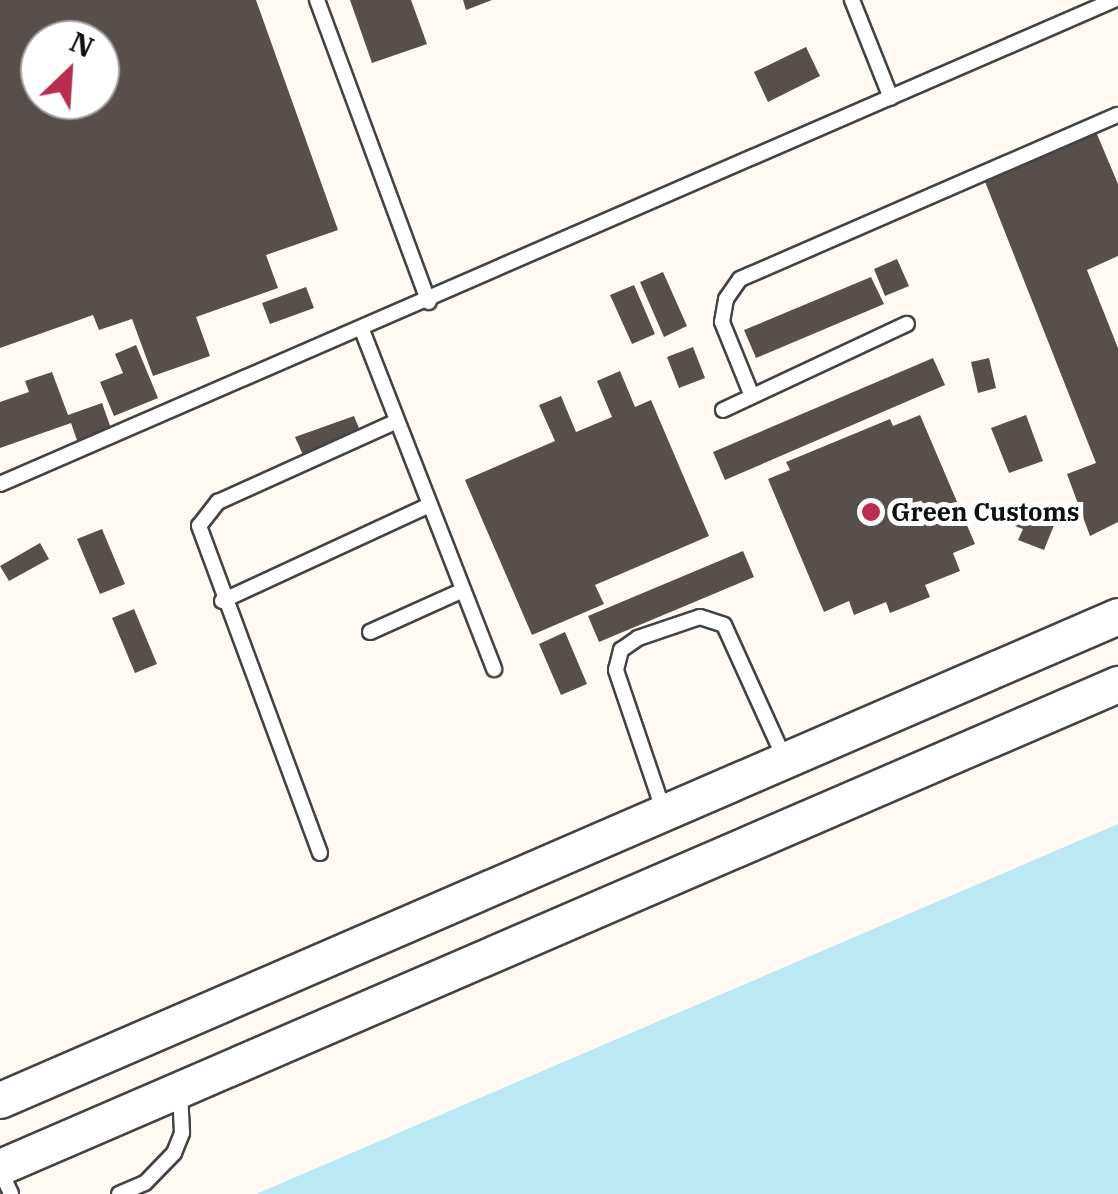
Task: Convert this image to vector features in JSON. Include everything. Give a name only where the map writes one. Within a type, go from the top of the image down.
[{"type":"street","points":[[0,1100],[665,816],[1118,616]]},
{"type":"street","points":[[0,1169],[1118,684]]},
{"type":"lane","points":[[318,0],[429,302]]},
{"type":"lane","points":[[852,0],[891,98]]},
{"type":"lane","points":[[0,484],[429,302],[1114,0]]},
{"type":"lane","points":[[752,396],[722,322],[726,299],[740,279],[1118,115]]},
{"type":"lane","points":[[722,410],[907,324]]},
{"type":"lane","points":[[362,330],[494,669]]},
{"type":"lane","points":[[320,853],[198,536],[209,507],[397,421]]},
{"type":"lane","points":[[222,600],[430,505]]},
{"type":"lane","points":[[370,632],[463,590]]},
{"type":"lane","points":[[665,816],[616,670],[622,650],[638,638],[700,616],[724,625],[786,762]]},
{"type":"lane","points":[[119,1194],[144,1184],[174,1153],[182,1133],[179,1090]]},
{"type":"lane","points":[[0,1169],[11,1194]]},
{"type":"water","points":[[1118,824],[1118,1194],[256,1194]]},
{"type":"building","points":[[0,0],[256,0],[338,230],[266,255],[278,288],[196,317],[210,356],[153,376],[132,319],[99,330],[93,315],[0,348]]},
{"type":"building","points":[[350,0],[411,0],[427,44],[372,63]]},
{"type":"building","points":[[463,0],[492,0],[466,10]]},
{"type":"building","points":[[806,47],[820,76],[768,102],[754,72]]},
{"type":"building","points":[[1094,127],[1118,184],[1118,256],[1087,270],[1118,348],[1118,522],[1090,536],[1067,474],[1096,463],[984,179]]},
{"type":"building","points":[[897,259],[909,286],[885,296],[874,269]]},
{"type":"building","points":[[663,272],[687,326],[664,337],[640,282]]},
{"type":"building","points":[[871,277],[884,304],[756,358],[744,330]]},
{"type":"building","points":[[634,285],[655,334],[632,344],[610,295]]},
{"type":"building","points":[[306,287],[314,308],[270,324],[262,303]]},
{"type":"building","points":[[136,345],[158,398],[114,416],[100,382],[123,373],[115,354]]},
{"type":"building","points":[[693,347],[705,378],[679,388],[667,357]]},
{"type":"building","points":[[933,358],[945,385],[725,480],[713,452]]},
{"type":"building","points":[[989,358],[996,388],[978,393],[971,362]]},
{"type":"building","points":[[620,371],[635,407],[651,400],[709,536],[595,585],[604,604],[532,635],[465,480],[555,441],[539,405],[561,396],[576,432],[612,417],[597,381]]},
{"type":"building","points":[[52,372],[68,415],[102,403],[113,434],[79,446],[71,423],[0,448],[0,402],[29,392],[25,381]]},
{"type":"building","name":"Green Customs","points":[[920,415],[975,544],[953,553],[960,571],[925,585],[930,597],[890,613],[886,602],[854,615],[849,601],[824,612],[768,479],[790,470],[786,462],[890,419],[893,426]]},
{"type":"building","points":[[1026,415],[1043,461],[1009,473],[991,428]]},
{"type":"building","points":[[354,416],[361,433],[303,455],[295,437]]},
{"type":"building","points":[[1034,503],[1059,513],[1044,550],[1018,540],[1023,529],[1015,526]]},
{"type":"building","points":[[102,529],[125,584],[100,594],[77,539]]},
{"type":"building","points":[[40,543],[49,559],[9,581],[0,566]]},
{"type":"building","points":[[743,551],[754,577],[599,642],[588,616]]},
{"type":"building","points":[[134,609],[157,664],[135,673],[112,618]]},
{"type":"building","points":[[565,632],[587,684],[561,695],[539,644]]},
{"type":"place","name":"Green Customs","points":[[871,512]]}]
